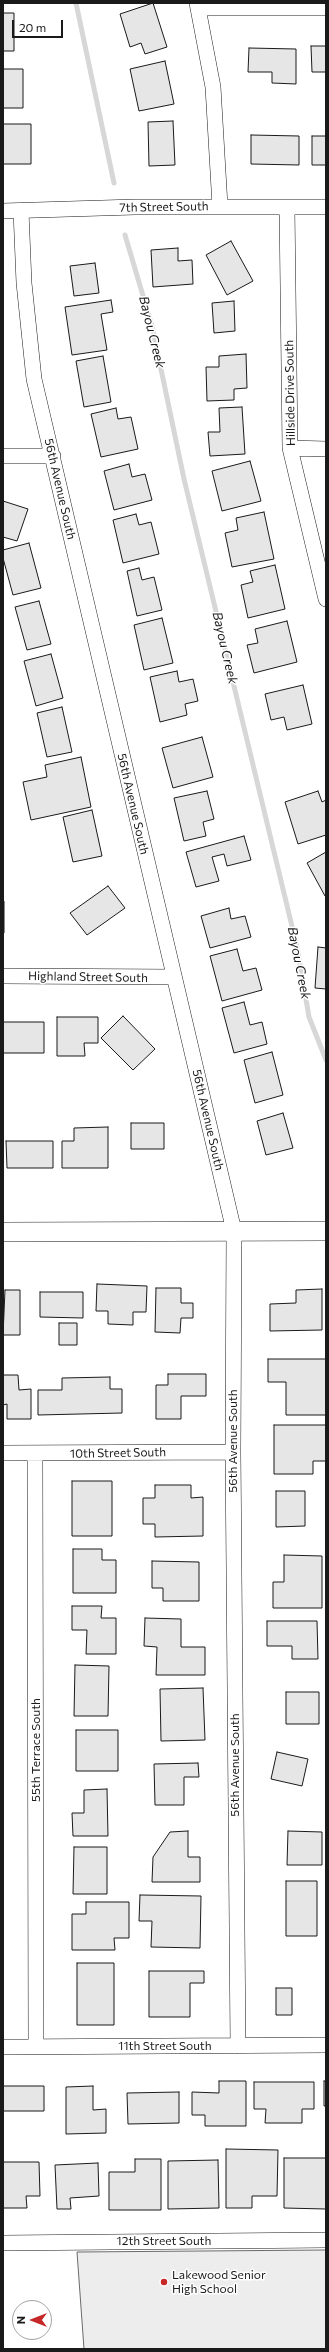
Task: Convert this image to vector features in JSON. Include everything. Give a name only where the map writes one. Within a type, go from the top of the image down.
[{"type":"street","points":[[220,206],[213,87],[198,6],[326,8]]},
{"type":"street","name":"7th Street South","points":[[3,211],[220,206],[287,208],[326,207]]},
{"type":"street","name":"Hillside Drive South","points":[[287,208],[290,448],[326,599]]},
{"type":"street","name":"56th Avenue South","points":[[21,211],[24,283],[34,379],[234,1231],[233,1452],[238,2046]]},
{"type":"street","points":[[290,448],[326,449]]},
{"type":"street","points":[[3,456],[52,456]]},
{"type":"street","name":"Highland Street South","points":[[3,976],[174,977]]},
{"type":"street","points":[[3,1232],[326,1231]]},
{"type":"street","name":"10th Street South","points":[[3,1453],[233,1452]]},
{"type":"street","name":"55th Terrace South","points":[[35,1454],[36,2047]]},
{"type":"street","name":"11th Street South","points":[[3,2047],[326,2045]]},
{"type":"street","name":"12th Street South","points":[[3,2243],[326,2240]]},
{"type":"shaded area","name":"Lakewood Senior High School","points":[[326,2250],[326,2349],[84,2349],[77,2252]]},
{"type":"building","points":[[153,3],[167,47],[145,54],[141,43],[130,47],[120,14]]},
{"type":"building","points":[[3,13],[14,13],[14,51],[3,51]]},
{"type":"building","points":[[311,46],[326,46],[326,72],[312,72]]},
{"type":"building","points":[[249,48],[296,49],[296,84],[272,83],[272,72],[248,72]]},
{"type":"building","points":[[165,61],[174,104],[139,111],[130,69]]},
{"type":"building","points":[[3,69],[23,69],[23,108],[3,108]]},
{"type":"building","points":[[173,121],[175,165],[149,166],[148,122]]},
{"type":"building","points":[[3,124],[31,124],[31,164],[3,164]]},
{"type":"building","points":[[251,135],[299,136],[299,165],[251,164]]},
{"type":"building","points":[[312,136],[326,136],[326,165],[312,165]]},
{"type":"building","points":[[231,241],[253,281],[227,295],[206,255]]},
{"type":"building","points":[[178,248],[178,261],[192,260],[193,284],[153,287],[151,250]]},
{"type":"building","points":[[95,263],[99,293],[74,296],[70,266]]},
{"type":"building","points":[[111,300],[113,312],[101,314],[107,350],[72,355],[65,307]]},
{"type":"building","points":[[234,301],[235,331],[214,333],[212,303]]},
{"type":"building","points":[[246,354],[247,388],[234,389],[234,400],[207,401],[206,367],[219,367],[219,356]]},
{"type":"building","points":[[103,356],[111,402],[84,407],[76,361]]},
{"type":"building","points":[[242,407],[245,454],[210,456],[208,432],[220,432],[219,408]]},
{"type":"building","points":[[116,408],[118,419],[131,417],[138,449],[101,457],[91,414]]},
{"type":"building","points":[[250,461],[261,501],[222,511],[212,471]]},
{"type":"building","points":[[129,464],[132,477],[145,474],[152,500],[114,510],[104,471]]},
{"type":"building","points":[[3,501],[28,509],[17,541],[3,537]]},
{"type":"building","points":[[264,512],[274,559],[232,567],[225,533],[238,530],[236,518]]},
{"type":"building","points":[[136,514],[139,525],[151,522],[159,554],[123,563],[113,520]]},
{"type":"building","points":[[29,543],[41,588],[13,595],[3,558],[3,550]]},
{"type":"building","points":[[275,565],[285,609],[248,618],[241,585],[253,582],[250,571]]},
{"type":"building","points":[[139,568],[142,580],[154,577],[162,610],[137,616],[127,571]]},
{"type":"building","points":[[39,601],[51,644],[27,650],[15,607]]},
{"type":"building","points":[[162,618],[173,663],[144,670],[134,625]]},
{"type":"building","points":[[287,621],[297,662],[254,673],[247,645],[258,643],[255,629]]},
{"type":"building","points":[[51,654],[63,698],[36,706],[24,661]]},
{"type":"building","points":[[177,671],[179,682],[193,679],[198,701],[185,704],[187,715],[160,722],[150,677]]},
{"type":"building","points":[[303,685],[312,724],[287,730],[284,717],[271,720],[265,694]]},
{"type":"building","points":[[62,707],[72,752],[47,757],[37,713]]},
{"type":"building","points":[[202,737],[213,777],[173,788],[162,748]]},
{"type":"building","points":[[81,757],[91,807],[31,820],[23,782],[47,777],[45,765]]},
{"type":"building","points":[[207,791],[214,819],[203,822],[206,836],[184,841],[174,798]]},
{"type":"building","points":[[318,791],[322,802],[326,800],[326,835],[298,844],[285,802]]},
{"type":"building","points":[[92,810],[102,856],[73,862],[63,817]]},
{"type":"building","points":[[244,836],[251,860],[227,866],[224,854],[212,857],[219,881],[196,887],[186,852]]},
{"type":"building","points":[[326,852],[326,895],[325,896],[307,863]]},
{"type":"building","points":[[108,886],[125,908],[87,935],[70,913]]},
{"type":"building","points":[[4,901],[4,933],[3,933]]},
{"type":"building","points":[[229,908],[231,919],[245,916],[251,937],[210,948],[201,916]]},
{"type":"building","points":[[318,947],[326,948],[326,989],[315,988]]},
{"type":"building","points":[[237,949],[243,971],[256,968],[262,990],[222,1001],[210,956]]},
{"type":"building","points":[[244,1002],[250,1025],[262,1022],[267,1044],[234,1053],[222,1008]]},
{"type":"building","points":[[123,1016],[155,1049],[133,1070],[101,1038]]},
{"type":"building","points":[[57,1017],[98,1017],[98,1043],[84,1043],[85,1056],[57,1056]]},
{"type":"building","points":[[3,1022],[44,1022],[44,1053],[3,1053]]},
{"type":"building","points":[[272,1052],[283,1095],[255,1103],[244,1060]]},
{"type":"building","points":[[283,1113],[293,1148],[266,1155],[257,1121]]},
{"type":"building","points":[[131,1123],[164,1123],[164,1149],[131,1149]]},
{"type":"building","points":[[108,1127],[108,1168],[62,1168],[62,1141],[74,1141],[74,1128]]},
{"type":"building","points":[[6,1141],[53,1141],[53,1168],[7,1168]]},
{"type":"building","points":[[97,1284],[147,1286],[146,1312],[133,1312],[133,1325],[108,1324],[108,1311],[96,1311]]},
{"type":"building","points":[[156,1288],[181,1288],[181,1303],[193,1303],[193,1318],[181,1318],[180,1333],[155,1332]]},
{"type":"building","points":[[322,1289],[322,1330],[270,1331],[270,1304],[296,1303],[296,1290]]},
{"type":"building","points":[[5,1290],[20,1290],[20,1335],[3,1335]]},
{"type":"building","points":[[40,1292],[83,1292],[83,1318],[40,1317]]},
{"type":"building","points":[[59,1323],[77,1323],[77,1345],[59,1345]]},
{"type":"building","points":[[268,1359],[326,1359],[326,1415],[286,1415],[286,1382],[268,1382]]},
{"type":"building","points":[[168,1374],[206,1374],[206,1396],[181,1396],[181,1419],[156,1419],[156,1385],[168,1385]]},
{"type":"building","points":[[3,1375],[18,1375],[19,1390],[31,1389],[31,1419],[7,1419],[7,1404],[3,1405]]},
{"type":"building","points":[[110,1377],[110,1389],[122,1389],[122,1413],[38,1415],[38,1390],[62,1390],[62,1378]]},
{"type":"building","points":[[274,1425],[326,1425],[326,1461],[313,1461],[313,1474],[274,1474]]},
{"type":"building","points":[[72,1481],[112,1481],[112,1536],[72,1536]]},
{"type":"building","points":[[155,1485],[191,1485],[191,1498],[203,1497],[203,1536],[155,1537],[155,1524],[143,1524],[143,1498],[155,1498]]},
{"type":"building","points":[[276,1491],[305,1491],[305,1526],[276,1527]]},
{"type":"building","points":[[73,1549],[102,1549],[102,1560],[116,1560],[116,1593],[73,1593]]},
{"type":"building","points":[[284,1555],[322,1556],[322,1608],[273,1608],[273,1582],[284,1582]]},
{"type":"building","points":[[152,1561],[199,1562],[199,1601],[163,1601],[163,1588],[152,1588]]},
{"type":"building","points":[[72,1606],[102,1606],[101,1618],[116,1618],[116,1654],[86,1654],[87,1630],[72,1630]]},
{"type":"building","points":[[145,1618],[181,1619],[181,1647],[205,1647],[205,1675],[156,1675],[157,1647],[144,1646]]},
{"type":"building","points":[[267,1621],[317,1621],[318,1659],[292,1659],[292,1646],[267,1646]]},
{"type":"building","points":[[75,1665],[109,1666],[108,1716],[74,1716]]},
{"type":"building","points":[[203,1688],[205,1740],[161,1741],[160,1689]]},
{"type":"building","points":[[286,1692],[319,1692],[319,1724],[286,1724]]},
{"type":"building","points":[[76,1730],[118,1730],[118,1771],[76,1771]]},
{"type":"building","points":[[277,1752],[308,1759],[302,1786],[271,1779]]},
{"type":"building","points":[[198,1763],[199,1777],[184,1777],[184,1805],[155,1805],[154,1764]]},
{"type":"building","points":[[107,1789],[108,1836],[73,1836],[72,1813],[84,1813],[84,1790]]},
{"type":"building","points":[[188,1831],[188,1857],[200,1857],[200,1882],[152,1882],[153,1857],[170,1832]]},
{"type":"building","points":[[288,1831],[322,1832],[322,1865],[287,1865]]},
{"type":"building","points":[[74,1847],[107,1847],[107,1894],[73,1894]]},
{"type":"building","points":[[286,1881],[317,1881],[317,1936],[286,1936]]},
{"type":"building","points":[[140,1895],[201,1896],[200,1948],[151,1947],[152,1921],[139,1921]]},
{"type":"building","points":[[86,1902],[129,1902],[129,1938],[114,1938],[115,1950],[72,1950],[72,1914],[86,1914]]},
{"type":"building","points":[[77,1963],[114,1963],[114,2025],[77,2025]]},
{"type":"building","points":[[149,1971],[204,1971],[204,1983],[190,1983],[190,2017],[149,2017]]},
{"type":"building","points":[[276,1988],[292,1988],[292,2015],[276,2015]]},
{"type":"building","points":[[219,2081],[246,2081],[246,2126],[205,2126],[205,2115],[192,2115],[192,2092],[219,2093]]},
{"type":"building","points":[[324,2081],[326,2081],[326,2106],[324,2106]]},
{"type":"building","points":[[254,2082],[314,2082],[314,2109],[302,2109],[302,2123],[265,2123],[266,2109],[254,2109]]},
{"type":"building","points":[[3,2086],[44,2086],[44,2111],[3,2111]]},
{"type":"building","points":[[93,2086],[93,2110],[106,2109],[106,2133],[66,2134],[66,2087]]},
{"type":"building","points":[[179,2092],[179,2123],[128,2124],[127,2093]]},
{"type":"building","points":[[226,2149],[278,2150],[277,2196],[252,2196],[252,2208],[226,2208]]},
{"type":"building","points":[[284,2158],[326,2158],[326,2209],[284,2208]]},
{"type":"building","points":[[135,2159],[161,2159],[161,2210],[109,2210],[109,2172],[135,2172]]},
{"type":"building","points":[[218,2160],[219,2208],[168,2209],[168,2161]]},
{"type":"building","points":[[3,2162],[39,2162],[40,2196],[26,2196],[27,2208],[3,2208]]},
{"type":"building","points":[[98,2163],[99,2196],[70,2198],[71,2209],[57,2209],[55,2165]]},
{"type":"waterway","name":"Bayou Creek","points":[[76,3],[114,183]]},
{"type":"waterway","name":"Bayou Creek","points":[[125,235],[152,326],[184,479],[297,947],[309,1017],[326,1060]]},
{"type":"place","name":"Lakewood Senior High School","points":[[164,2282]]}]
